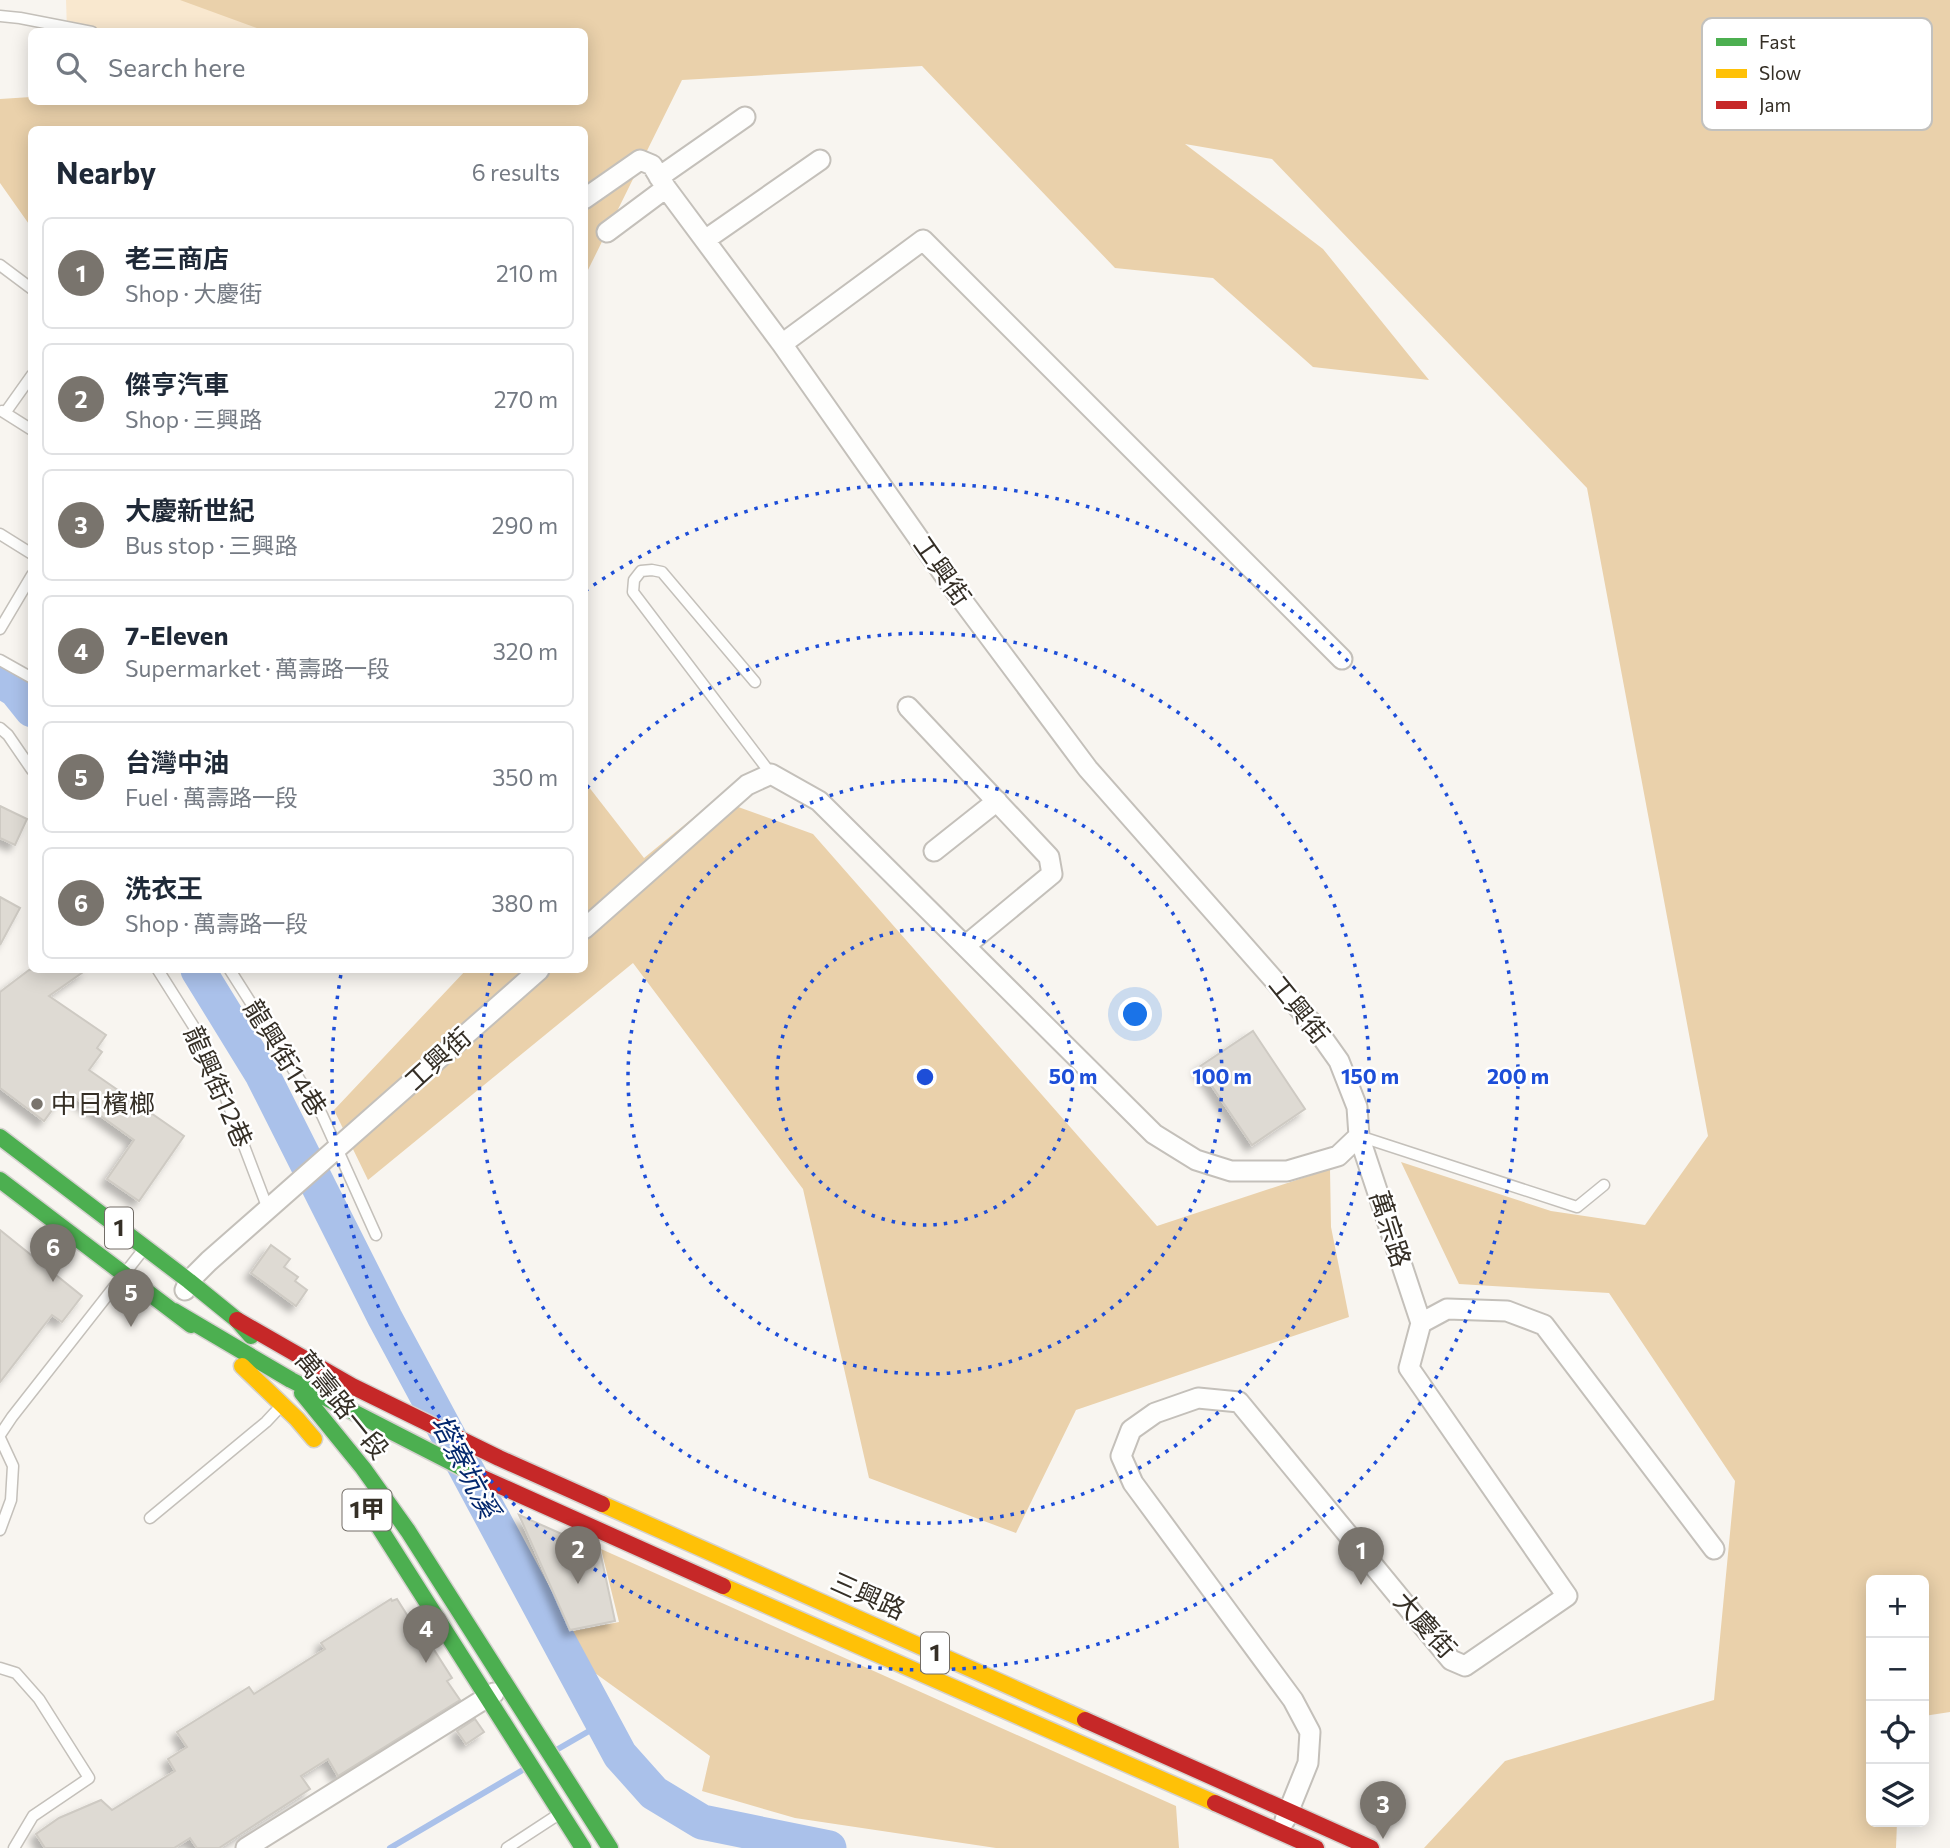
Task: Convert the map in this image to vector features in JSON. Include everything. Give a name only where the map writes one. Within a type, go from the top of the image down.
[{"type":"main road","name":"萬壽路一段","points":[[0,1137],[237,1320],[291,1380],[363,1468],[408,1531],[610,1848]]},
{"type":"main road","name":"萬壽路一段","points":[[0,1180],[174,1311],[246,1370],[283,1405],[324,1451]]},
{"type":"main road","name":"1","points":[[174,1311],[291,1380],[386,1430]]},
{"type":"main road","name":"1","points":[[237,1320],[300,1356]]},
{"type":"main road","name":"三興路","points":[[300,1356],[382,1402],[499,1458],[1371,1848]]},
{"type":"main road","name":"三興路","points":[[386,1430],[493,1484],[1316,1848]]},
{"type":"main road","points":[[363,1468],[357,1444],[364,1436],[386,1430]]},
{"type":"main road","name":"萬壽路一段","points":[[356,1491],[583,1848]]},
{"type":"street","points":[[607,232],[745,117]]},
{"type":"street","points":[[588,196],[640,159],[652,165],[663,183]]},
{"type":"street","points":[[705,240],[820,160]]},
{"type":"street","name":"工興街","points":[[663,183],[782,344],[959,596],[1088,769],[1312,1023],[1339,1061],[1357,1107],[1359,1136]]},
{"type":"street","points":[[782,344],[923,240],[1342,659]]},
{"type":"street","points":[[908,708],[1049,857],[1052,874],[965,946]]},
{"type":"street","points":[[588,925],[747,785],[771,774],[819,801],[1154,1134],[1196,1160],[1231,1171],[1287,1171],[1338,1157],[1359,1136]]},
{"type":"street","points":[[934,851],[997,802]]},
{"type":"street","name":"工興街","points":[[268,1209],[536,973]]},
{"type":"street","name":"萬宗路","points":[[1359,1136],[1421,1323]]},
{"type":"street","points":[[174,1311],[189,1281],[268,1209]]},
{"type":"street","points":[[1421,1323],[1447,1310],[1459,1310],[1507,1311],[1545,1325],[1714,1549]]},
{"type":"street","name":"大慶街","points":[[1280,1831],[1308,1763],[1310,1732],[1293,1700],[1133,1483],[1121,1457],[1131,1430],[1155,1413],[1198,1398],[1239,1402],[1451,1660],[1465,1666],[1567,1596],[1409,1368],[1421,1323]]},
{"type":"street","points":[[246,1848],[506,1685]]},
{"type":"lane","points":[[0,16],[71,28]]},
{"type":"lane","points":[[0,265],[28,286]]},
{"type":"lane","points":[[28,381],[3,412],[28,428]]},
{"type":"lane","points":[[0,534],[28,552]]},
{"type":"lane","points":[[755,682],[662,572],[652,569],[641,571],[634,580],[632,592],[771,774]]},
{"type":"lane","points":[[0,629],[28,582]]},
{"type":"lane","points":[[0,660],[28,676]]},
{"type":"lane","points":[[0,728],[28,765]]},
{"type":"lane","name":"龍興街12巷","points":[[160,973],[206,1046],[268,1209]]},
{"type":"lane","name":"龍興街14巷","points":[[232,973],[323,1115],[376,1236]]},
{"type":"lane","points":[[1359,1136],[1577,1207],[1604,1185]]},
{"type":"lane","points":[[0,1530],[12,1500],[13,1466],[0,1437],[144,1248]]},
{"type":"lane","points":[[150,1518],[283,1405],[300,1356]]},
{"type":"lane","points":[[0,1668],[16,1673],[39,1699],[89,1778],[33,1816],[14,1848]]},
{"type":"lane","points":[[507,1848],[580,1801]]},
{"type":"shaded area","points":[[66,0],[369,0],[411,28],[67,28]]},
{"type":"shaded area","points":[[180,0],[1950,0],[1950,1712],[1929,1715],[1929,1575],[1866,1575],[1866,1827],[1897,1827],[1896,1848],[1424,1848],[1505,1761],[1714,1700],[1735,1481],[1609,1293],[1459,1284],[1401,1162],[1551,1211],[1645,1225],[1708,1136],[1587,488],[1272,159],[1185,144],[1323,249],[1429,380],[1313,367],[1213,278],[1115,268],[922,66],[682,80],[588,270],[588,126],[28,126],[28,223],[0,183],[0,99],[28,97],[28,105],[588,105],[588,28],[257,28]]},
{"type":"shaded area","points":[[588,786],[644,858],[716,799],[813,834],[1157,1226],[1330,1169],[1331,1227],[1349,1317],[1076,1410],[1016,1533],[869,1478],[803,1189],[633,963],[368,1180],[334,1110],[463,973],[588,973]]},
{"type":"shaded area","points":[[601,1549],[1176,1806],[1179,1848],[996,1848],[795,1818],[702,1791],[710,1756],[588,1668],[569,1632],[619,1622]]},
{"type":"building","points":[[0,806],[27,819],[15,845],[0,838]]},
{"type":"building","points":[[0,897],[20,908],[0,945]]},
{"type":"building","points":[[28,971],[28,973],[82,973],[49,996],[106,1035],[97,1048],[102,1052],[89,1070],[184,1136],[139,1201],[107,1179],[134,1140],[66,1091],[44,1121],[0,1088],[0,992]]},
{"type":"building","points":[[1253,1031],[1305,1109],[1252,1145],[1199,1067]]},
{"type":"building","points":[[0,1230],[82,1296],[62,1322],[52,1315],[0,1382]]},
{"type":"building","points":[[271,1245],[290,1259],[284,1267],[298,1277],[295,1281],[307,1290],[296,1306],[251,1273]]},
{"type":"building","points":[[519,1515],[600,1551],[615,1621],[570,1630]]},
{"type":"building","points":[[391,1599],[397,1599],[409,1618],[413,1617],[452,1678],[447,1681],[460,1700],[338,1776],[328,1759],[301,1776],[310,1789],[219,1848],[197,1848],[190,1838],[174,1848],[45,1848],[36,1834],[59,1818],[101,1800],[112,1810],[175,1771],[168,1759],[187,1747],[177,1732],[249,1687],[254,1694],[325,1649],[321,1643]]},
{"type":"building","points":[[475,1719],[484,1732],[466,1744],[457,1731]]},
{"type":"waterway","name":"塔寮坑溪","points":[[0,680],[16,690],[28,705]]},
{"type":"waterway","name":"塔寮坑溪","points":[[200,973],[262,1074],[385,1318],[620,1755],[654,1793],[702,1822],[829,1848]]},
{"type":"waterway","points":[[558,1749],[603,1723]]},
{"type":"waterway","points":[[390,1848],[521,1771]]},
{"type":"traffic: fast","points":[[0,1137],[189,1281],[237,1320],[251,1336]]},
{"type":"traffic: fast","points":[[0,1180],[191,1325]]},
{"type":"traffic: fast","points":[[174,1311],[291,1380],[476,1475]]},
{"type":"traffic: fast","points":[[302,1393],[363,1468],[408,1531],[610,1848]]},
{"type":"traffic: fast","points":[[365,1505],[583,1848]]},
{"type":"traffic: slow","points":[[242,1366],[314,1439]]},
{"type":"traffic: slow","points":[[602,1504],[1085,1720]]},
{"type":"traffic: slow","points":[[723,1586],[1215,1803]]},
{"type":"traffic: jam","points":[[237,1320],[352,1386],[499,1458],[602,1504]]},
{"type":"traffic: jam","points":[[476,1475],[723,1586]]},
{"type":"traffic: jam","points":[[1085,1720],[1371,1848]]},
{"type":"traffic: jam","points":[[1215,1803],[1316,1848]]},
{"type":"place","name":"中日檳榔","points":[[37,1104]]},
{"type":"place","name":"洗衣王","points":[[53,1282]]},
{"type":"place","name":"台灣中油","points":[[131,1327]]},
{"type":"place","name":"傑亨汽車","points":[[578,1584]]},
{"type":"place","name":"老三商店","points":[[1361,1585]]},
{"type":"place","name":"7-Eleven","points":[[426,1663]]},
{"type":"place","name":"大慶新世紀","points":[[1383,1839]]}]
